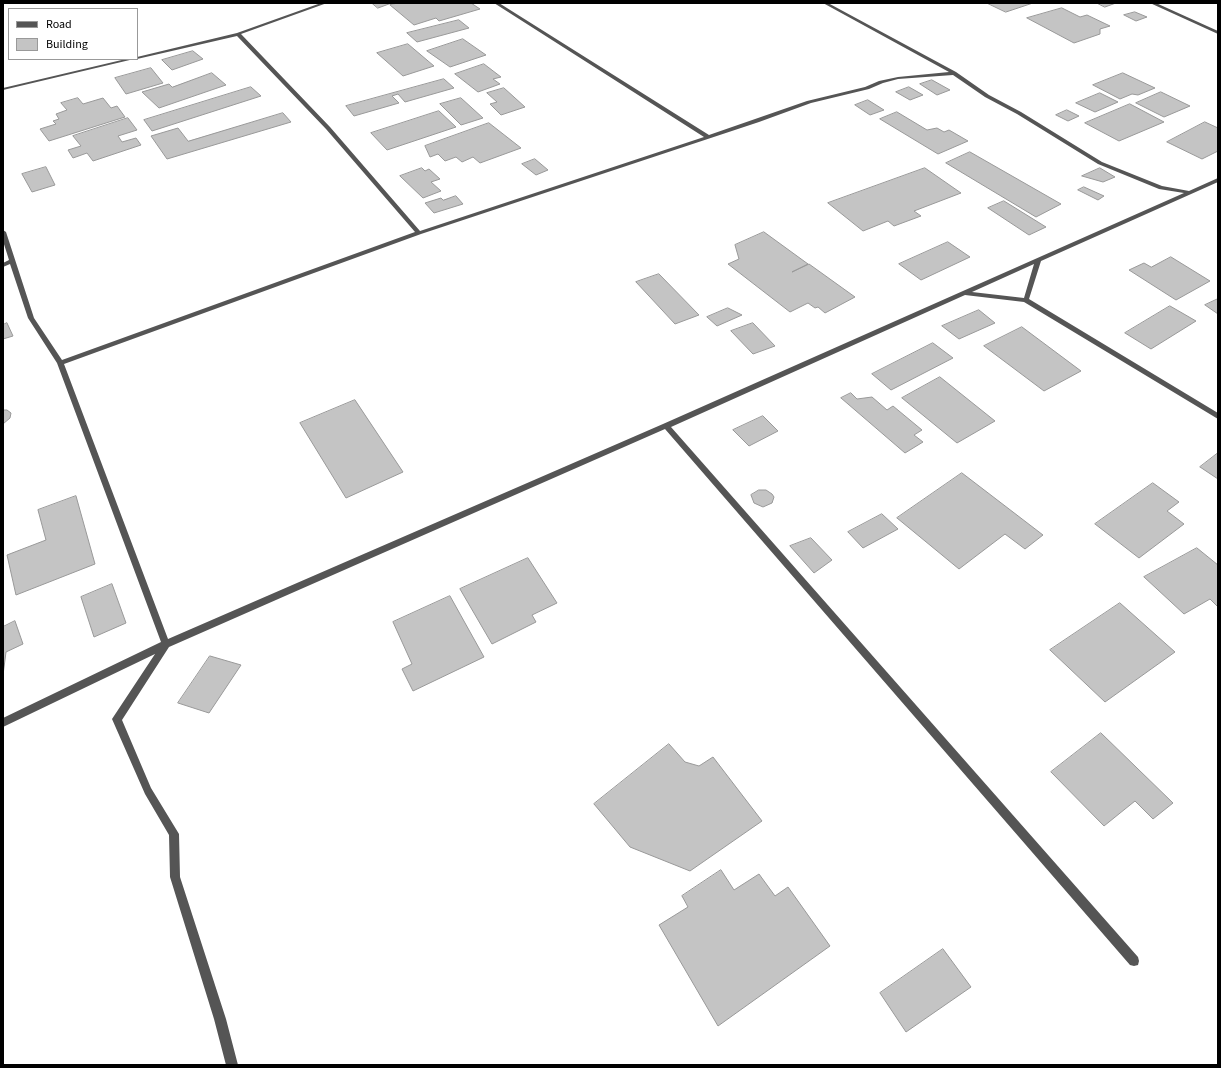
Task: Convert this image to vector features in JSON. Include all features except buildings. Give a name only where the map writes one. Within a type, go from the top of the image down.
[{"type":"street","points":[[138,58],[238,34],[325,3]]},
{"type":"street","points":[[496,3],[708,137]]},
{"type":"street","points":[[825,3],[954,73],[987,96],[1019,113],[1100,163],[1161,188],[1188,192]]},
{"type":"street","points":[[1152,3],[1218,33]]},
{"type":"street","points":[[238,34],[328,128],[419,233]]},
{"type":"street","points":[[3,89],[128,60]]},
{"type":"street","points":[[60,363],[419,233],[757,121],[809,102],[867,88],[881,82],[898,78],[954,73]]},
{"type":"street","points":[[3,723],[166,644],[666,426],[1188,192],[1218,180]]},
{"type":"street","points":[[3,232],[14,261],[31,318],[60,363],[166,644]]},
{"type":"street","points":[[1026,300],[1039,259]]},
{"type":"street","points":[[3,265],[14,261]]},
{"type":"street","points":[[963,293],[1026,300],[1218,416]]},
{"type":"street","points":[[666,426],[1134,961]]},
{"type":"street","points":[[166,644],[117,719],[148,791],[174,834],[175,877],[220,1019],[232,1065]]}]
